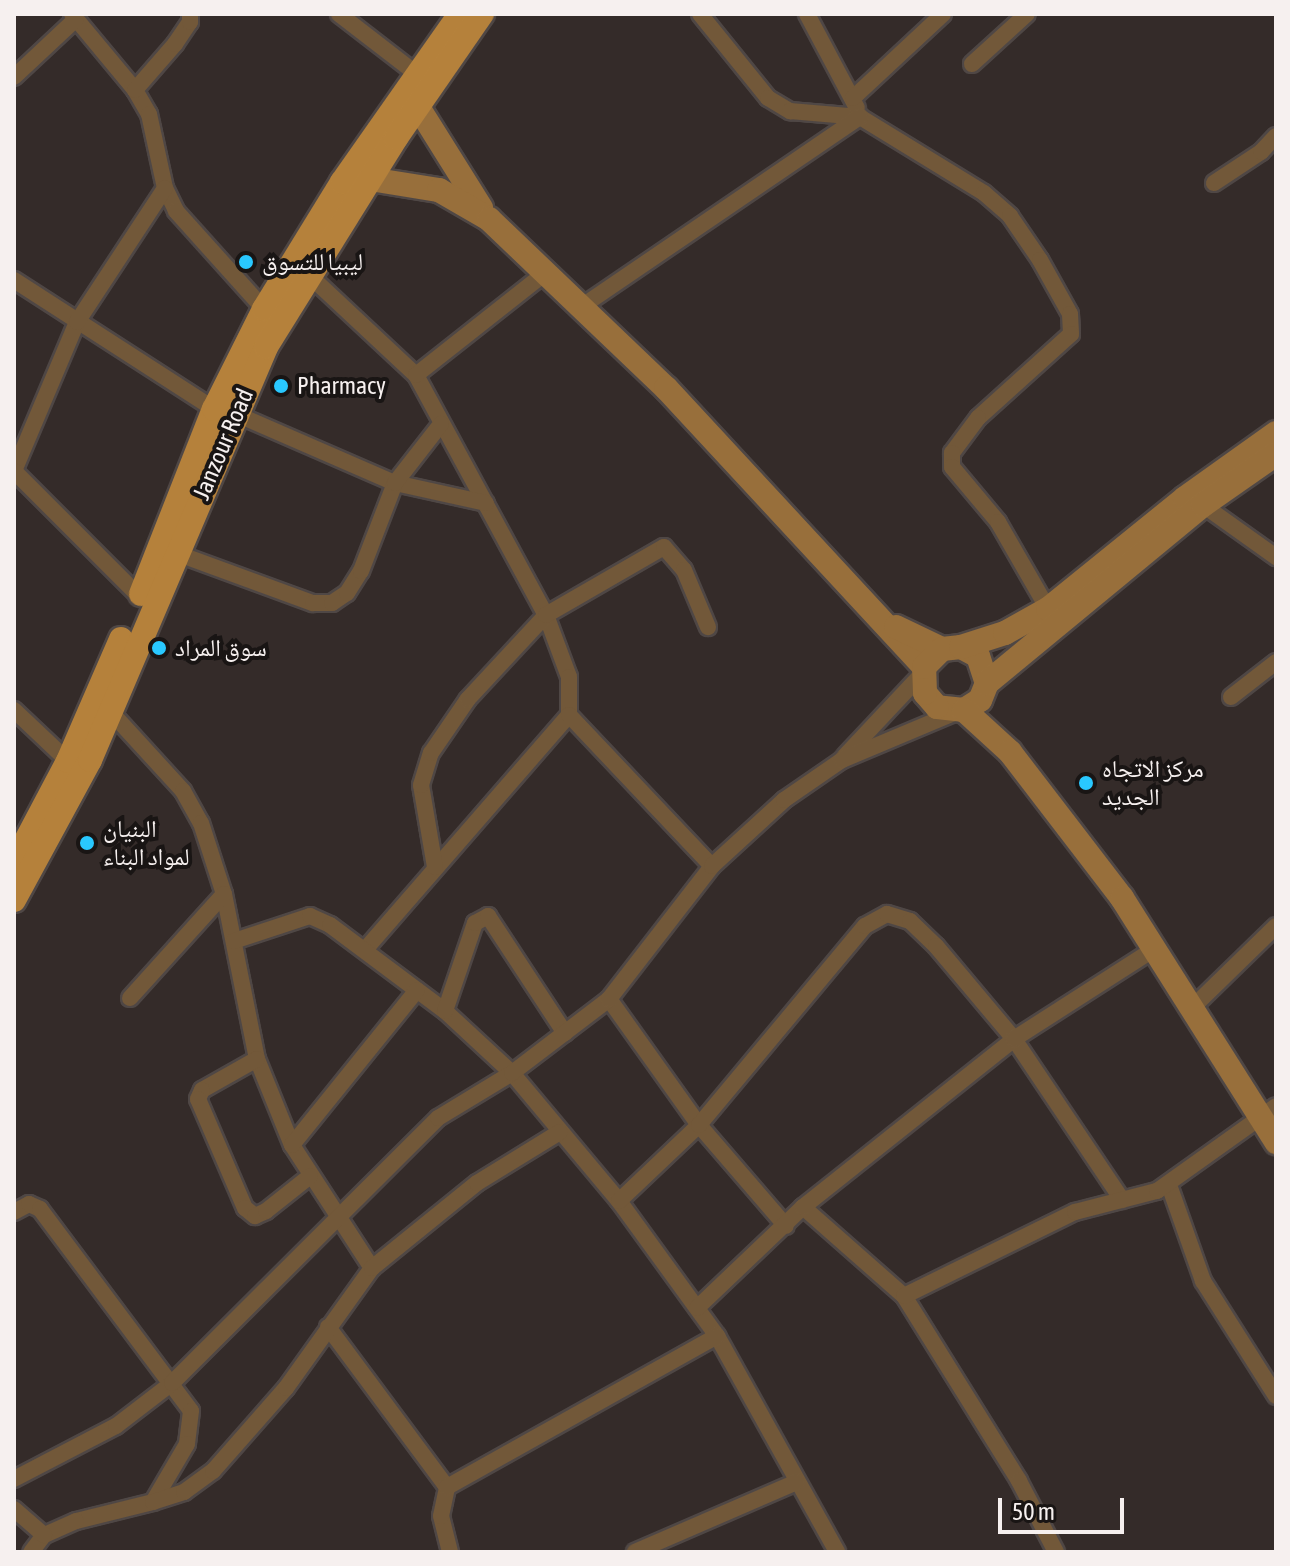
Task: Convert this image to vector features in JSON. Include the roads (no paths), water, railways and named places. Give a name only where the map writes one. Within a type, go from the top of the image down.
[{"type":"main road","name":"Janzour Road","points":[[14,900],[90,760],[176,553],[264,309],[342,182],[460,14]]},
{"type":"main road","name":"Janzour Road","points":[[14,863],[68,761],[225,412],[370,179],[482,14]]},
{"type":"street","points":[[135,90],[184,31],[190,14]]},
{"type":"street","points":[[339,14],[418,75]]},
{"type":"street","points":[[700,14],[768,98],[790,111],[860,117],[984,193],[1010,216],[1070,314],[1071,334],[961,436],[952,453],[952,467],[998,522],[1048,609]]},
{"type":"street","points":[[807,14],[853,98],[860,117]]},
{"type":"street","points":[[853,98],[943,14]]},
{"type":"street","points":[[972,64],[1027,14]]},
{"type":"street","points":[[14,77],[74,16],[135,90],[149,114],[165,188],[187,227],[264,309]]},
{"type":"street","points":[[418,107],[450,165],[489,219],[666,388],[888,623],[923,670],[930,701],[960,711],[1010,752],[1122,898],[1192,1008],[1268,1111],[1276,1142]]},
{"type":"street","points":[[581,307],[860,117]]},
{"type":"street","points":[[1214,183],[1261,152],[1276,136]]},
{"type":"street","points":[[370,179],[439,190],[489,219]]},
{"type":"street","points":[[140,597],[14,471],[77,322],[165,188]]},
{"type":"street","points":[[416,375],[545,273]]},
{"type":"street","points":[[309,275],[416,375],[546,615],[569,677],[569,715],[365,950]]},
{"type":"street","points":[[14,280],[225,412],[395,483],[486,503]]},
{"type":"street","points":[[176,553],[313,603],[332,603],[347,593],[361,571],[395,483],[441,424]]},
{"type":"street","points":[[842,760],[923,670],[952,648],[1005,633],[1048,609],[1185,498],[1276,433]]},
{"type":"street","points":[[14,1479],[116,1426],[172,1383],[438,1118],[512,1073],[609,999],[712,866],[784,800],[842,760],[960,711],[1203,505],[1276,454]]},
{"type":"street","points":[[1203,505],[1276,557]]},
{"type":"street","points":[[435,867],[421,785],[431,753],[468,699],[546,615],[664,547],[684,570],[708,627]]},
{"type":"street","points":[[888,623],[978,656],[986,688],[1010,752]]},
{"type":"street","points":[[1231,697],[1276,662]]},
{"type":"street","points":[[14,710],[68,761]]},
{"type":"street","points":[[109,710],[183,791],[201,823],[224,894],[257,1059],[292,1145],[372,1268]]},
{"type":"street","points":[[569,715],[712,866]]},
{"type":"street","points":[[130,998],[224,894]]},
{"type":"street","points":[[619,1201],[699,1125],[865,926],[887,914],[910,921],[936,946],[1014,1039],[1122,1200]]},
{"type":"street","points":[[234,941],[310,916],[365,950],[445,1011],[512,1073],[619,1201],[717,1336],[837,1552]]},
{"type":"street","points":[[445,1011],[475,923],[488,916],[565,1033]]},
{"type":"street","points":[[1192,1008],[1276,926]]},
{"type":"street","points":[[697,1308],[803,1207],[1014,1039],[1154,949]]},
{"type":"street","points":[[292,1145],[417,990]]},
{"type":"street","points":[[609,999],[699,1125],[786,1226]]},
{"type":"street","points":[[257,1059],[199,1094],[230,1176],[245,1208],[255,1216],[310,1176]]},
{"type":"street","points":[[904,1296],[1024,1233],[1075,1212],[1169,1185],[1268,1111]]},
{"type":"street","points":[[31,1552],[44,1535],[76,1521],[184,1492],[213,1471],[286,1388],[372,1268],[477,1183],[560,1132]]},
{"type":"street","points":[[1169,1185],[1203,1281],[1276,1396]]},
{"type":"street","points":[[14,1212],[29,1204],[40,1209],[191,1411],[192,1428],[153,1502]]},
{"type":"street","points":[[803,1207],[904,1296],[1019,1481],[1056,1552]]},
{"type":"street","points":[[328,1327],[447,1487],[441,1516],[450,1552]]},
{"type":"street","points":[[447,1487],[717,1336]]},
{"type":"street","points":[[635,1552],[797,1482]]},
{"type":"street","points":[[14,1509],[44,1535]]},
{"type":"place","name":"ليبيا للتسوق","points":[[246,262]]},
{"type":"place","name":"Pharmacy","points":[[281,386]]},
{"type":"place","name":"سوق المراد","points":[[159,648]]},
{"type":"place","name":"مركز الاتجاه الجديد","points":[[1086,783]]},
{"type":"place","name":"البنيان لمواد البناء","points":[[87,843]]}]
